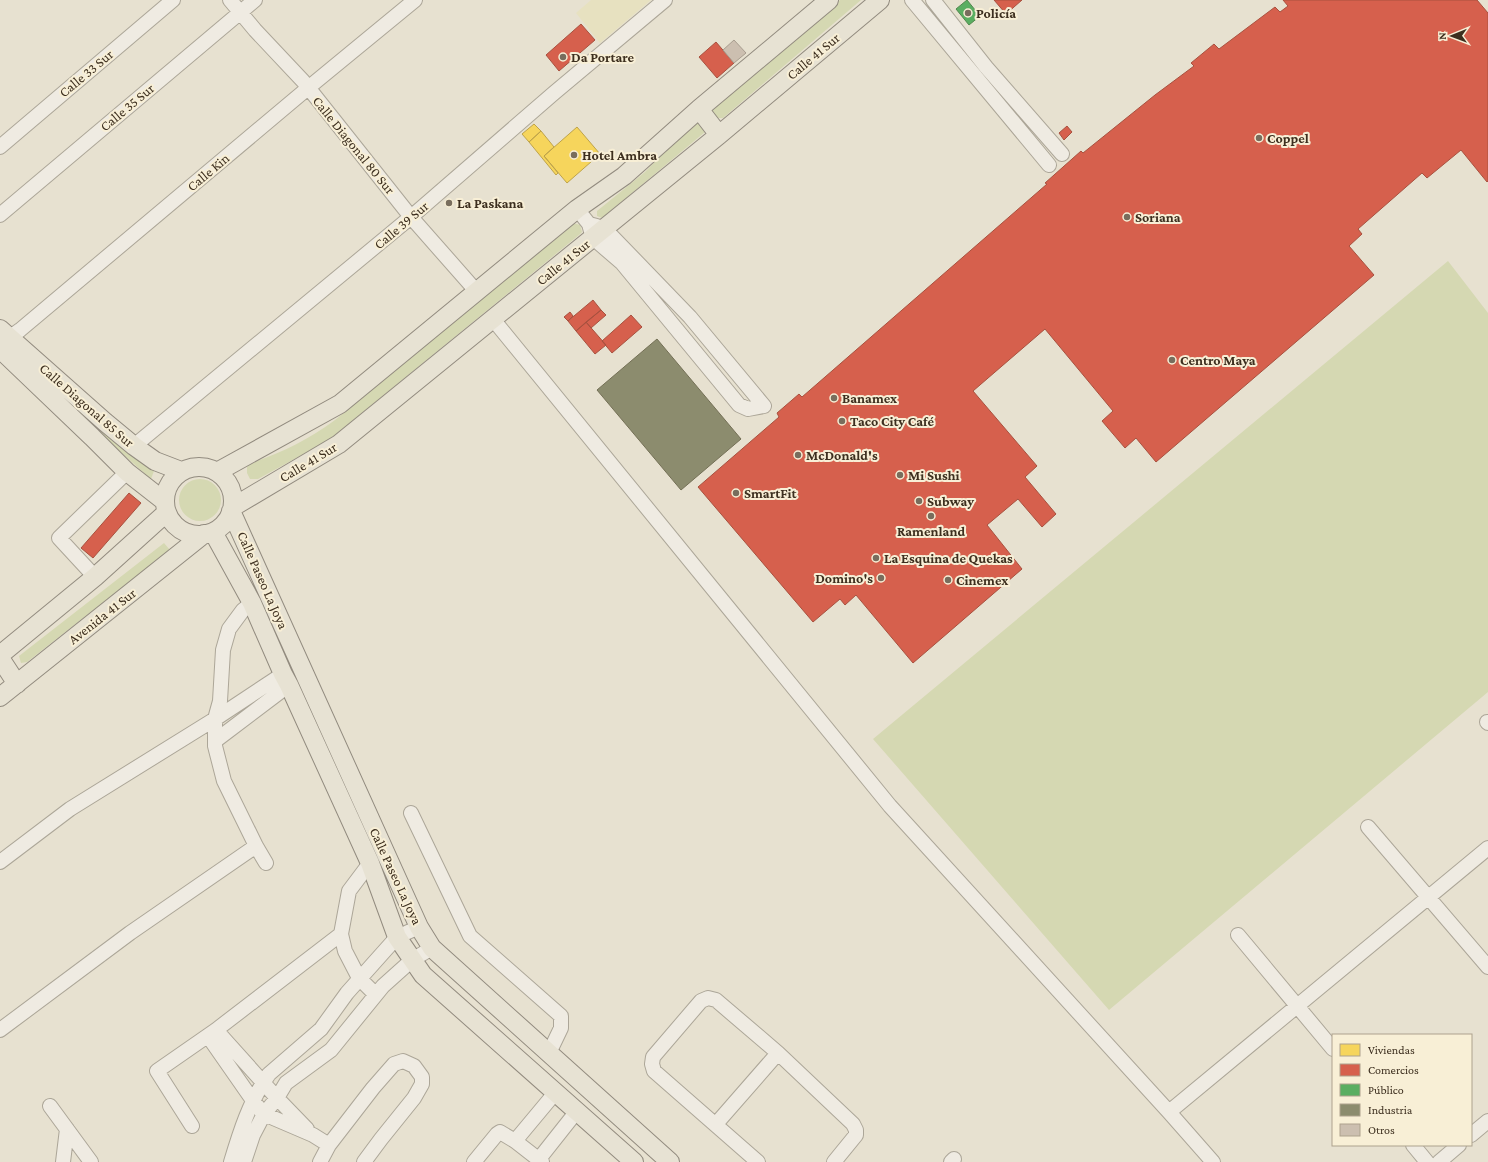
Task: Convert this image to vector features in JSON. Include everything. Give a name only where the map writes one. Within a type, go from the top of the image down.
[{"type":"main road","points":[[217,472],[340,404],[577,209],[624,176],[699,109],[829,0]]},
{"type":"main road","name":"Calle 41 Sur","points":[[232,509],[339,444],[492,318],[595,230],[719,135],[880,0]]},
{"type":"main road","points":[[699,109],[719,135]]},
{"type":"main road","name":"Calle Diagonal 85 Sur","points":[[2,340],[134,446],[155,461],[181,471]]},
{"type":"main road","name":"Calle Diagonal 85 Sur","points":[[2,340],[92,437],[127,472],[165,506]]},
{"type":"main road","points":[[202,466],[217,472],[229,484],[233,495],[232,509],[229,517],[222,526],[208,533],[190,534],[180,530],[172,522],[165,506],[167,489],[172,480],[181,471],[191,467],[202,466]]},
{"type":"main road","points":[[0,655],[95,577],[165,506]]},
{"type":"main road","name":"Calle Paseo La Joya","points":[[232,509],[419,926],[432,948],[670,1162]]},
{"type":"main road","name":"Calle Paseo La Joya","points":[[208,533],[252,603],[370,863],[397,937],[412,960],[423,976],[634,1162]]},
{"type":"main road","name":"Avenida 41 Sur","points":[[0,697],[208,533]]},
{"type":"main road","points":[[0,658],[17,684]]},
{"type":"street","name":"Calle 33 Sur","points":[[0,147],[173,0]]},
{"type":"street","name":"Calle Diagonal 80 Sur","points":[[230,0],[239,12],[308,88],[411,217],[477,292]]},
{"type":"street","name":"Calle 35 Sur","points":[[0,215],[255,0]]},
{"type":"street","name":"Calle Kin","points":[[2,340],[26,325],[415,0]]},
{"type":"street","name":"Calle 39 Sur","points":[[134,446],[411,217],[554,93],[665,0]]},
{"type":"street","points":[[912,0],[1049,165]]},
{"type":"street","points":[[933,0],[986,67],[1062,154]]},
{"type":"street","points":[[975,77],[986,67]]},
{"type":"street","points":[[577,209],[739,405],[748,409],[764,406],[690,318],[595,230]]},
{"type":"street","points":[[492,318],[890,806],[1213,1162]]},
{"type":"street","points":[[677,330],[690,318]]},
{"type":"street","points":[[95,577],[59,538],[127,472]]},
{"type":"street","points":[[252,603],[243,610],[229,629],[223,650],[220,701],[215,719],[214,741],[224,781],[266,863]]},
{"type":"street","points":[[0,862],[70,809],[215,719],[286,680]]},
{"type":"street","points":[[214,741],[286,680]]},
{"type":"street","points":[[412,813],[470,936],[561,1016],[561,1028],[549,1053]]},
{"type":"street","points":[[1368,827],[1488,967]]},
{"type":"street","points":[[0,1030],[130,933],[256,846]]},
{"type":"street","points":[[1169,1112],[1488,848]]},
{"type":"street","points":[[370,863],[349,891],[342,934],[345,951],[359,978],[375,994]]},
{"type":"street","points":[[231,1162],[243,1124],[269,1074],[321,1029],[359,978],[397,937],[419,926]]},
{"type":"street","points":[[192,1126],[157,1071],[212,1033],[342,934]]},
{"type":"street","points":[[1238,935],[1332,1048]]},
{"type":"street","points":[[244,1162],[253,1135],[264,1114],[286,1084],[331,1050],[375,994],[412,960],[432,948]]},
{"type":"street","points":[[758,1162],[654,1071],[652,1064],[653,1057],[701,1001],[708,998],[716,1000],[778,1053],[853,1124],[856,1130],[856,1135],[834,1162]]},
{"type":"street","points":[[212,1033],[313,1135]]},
{"type":"street","points":[[212,1033],[254,1102],[264,1114],[313,1135],[329,1145]]},
{"type":"street","points":[[716,1124],[778,1053]]},
{"type":"street","points":[[320,1162],[329,1145],[373,1088],[394,1064],[403,1061],[414,1066],[422,1076],[422,1084],[414,1098],[381,1138],[364,1162]]},
{"type":"street","points":[[515,1141],[555,1093]]},
{"type":"street","points":[[50,1106],[91,1162]]},
{"type":"street","points":[[474,1162],[500,1132],[541,1160],[577,1111]]},
{"type":"street","points":[[1472,1134],[1488,1121]]},
{"type":"street","points":[[63,1162],[67,1129]]},
{"type":"street","points":[[1414,1146],[1427,1162]]},
{"type":"street","points":[[1439,1162],[1458,1146]]},
{"type":"shaded area","points":[[591,0],[651,0],[600,43],[576,13]]},
{"type":"green space","points":[[840,0],[861,0],[723,118],[714,116],[712,111],[714,105]]},
{"type":"green space","points":[[698,121],[705,132],[602,218],[597,216],[597,211],[645,172],[669,147]]},
{"type":"green space","points":[[573,223],[580,225],[582,232],[579,235],[330,439],[258,479],[250,479],[247,473],[247,467],[251,463],[274,455],[295,445],[335,420]]},
{"type":"green space","points":[[1448,261],[1488,313],[1488,692],[1109,1010],[873,739]]},
{"type":"green space","points":[[12,349],[154,471],[151,479],[10,355]]},
{"type":"green space","points":[[200,479],[215,485],[221,500],[215,515],[200,521],[185,515],[179,500],[185,485]]},
{"type":"green space","points":[[164,543],[170,550],[27,662],[21,663],[19,656]]},
{"type":"building: Viviendas","points":[[534,124],[541,131],[529,142],[522,134]]},
{"type":"building: Viviendas","points":[[577,127],[600,154],[567,183],[544,156]]},
{"type":"building: Viviendas","points":[[541,131],[554,147],[544,156],[558,173],[556,175],[529,142]]},
{"type":"building: Comercios","points":[[994,0],[1022,0],[1006,14]]},
{"type":"building: Comercios","name":"Centro Maya","points":[[1283,0],[1477,0],[1488,13],[1488,181],[1487,182],[1461,150],[1427,178],[1422,173],[1358,229],[1362,234],[1349,246],[1374,275],[1156,462],[1136,438],[1125,448],[1102,421],[1113,411],[1045,329],[973,391],[1037,466],[1025,477],[1056,514],[1042,527],[1018,499],[987,525],[1022,569],[913,663],[856,595],[845,605],[840,599],[813,622],[698,487],[779,417],[777,413],[799,394],[802,397],[1047,184],[1045,183],[1081,151],[1083,153],[1155,95],[1194,66],[1191,63],[1214,44],[1219,49],[1275,7],[1280,12],[1288,6]]},
{"type":"building: Comercios","points":[[581,24],[595,40],[559,71],[546,55]]},
{"type":"building: Comercios","points":[[716,42],[734,63],[717,78],[699,57]]},
{"type":"building: Comercios","points":[[1067,126],[1072,132],[1064,140],[1059,133]]},
{"type":"building: Comercios","points":[[593,300],[601,310],[576,331],[568,321]]},
{"type":"building: Comercios","points":[[601,310],[606,315],[591,328],[586,322]]},
{"type":"building: Comercios","points":[[570,312],[573,316],[568,321],[564,317]]},
{"type":"building: Comercios","points":[[631,315],[642,327],[612,353],[602,341]]},
{"type":"building: Comercios","points":[[586,322],[606,345],[595,354],[576,331]]},
{"type":"building: Comercios","points":[[129,493],[141,503],[93,558],[81,548]]},
{"type":"building: Público","name":"Policía","points":[[967,0],[980,16],[969,25],[956,9]]},
{"type":"building: Industria","points":[[657,339],[741,439],[681,490],[597,390]]},
{"type":"building: Otros","points":[[734,40],[746,53],[734,63],[723,50]]},
{"type":"place","name":"Policía","points":[[968,13]]},
{"type":"place","name":"Da Portare","points":[[563,57]]},
{"type":"place","name":"Coppel","points":[[1259,138]]},
{"type":"place","name":"Hotel Ambra","points":[[574,155]]},
{"type":"place","name":"La Paskana","points":[[449,203]]},
{"type":"place","name":"Soriana","points":[[1127,217]]},
{"type":"place","name":"Centro Maya","points":[[1172,360]]},
{"type":"place","name":"Banamex","points":[[834,398]]},
{"type":"place","name":"Taco City Café","points":[[842,421]]},
{"type":"place","name":"McDonald's","points":[[798,455]]},
{"type":"place","name":"Mi Sushi","points":[[900,475]]},
{"type":"place","name":"SmartFit","points":[[736,493]]},
{"type":"place","name":"Subway","points":[[919,501]]},
{"type":"place","name":"Ramenland","points":[[931,516]]},
{"type":"place","name":"La Esquina de Quekas","points":[[876,558]]},
{"type":"place","name":"Domino's","points":[[881,578]]},
{"type":"place","name":"Cinemex","points":[[948,580]]}]
